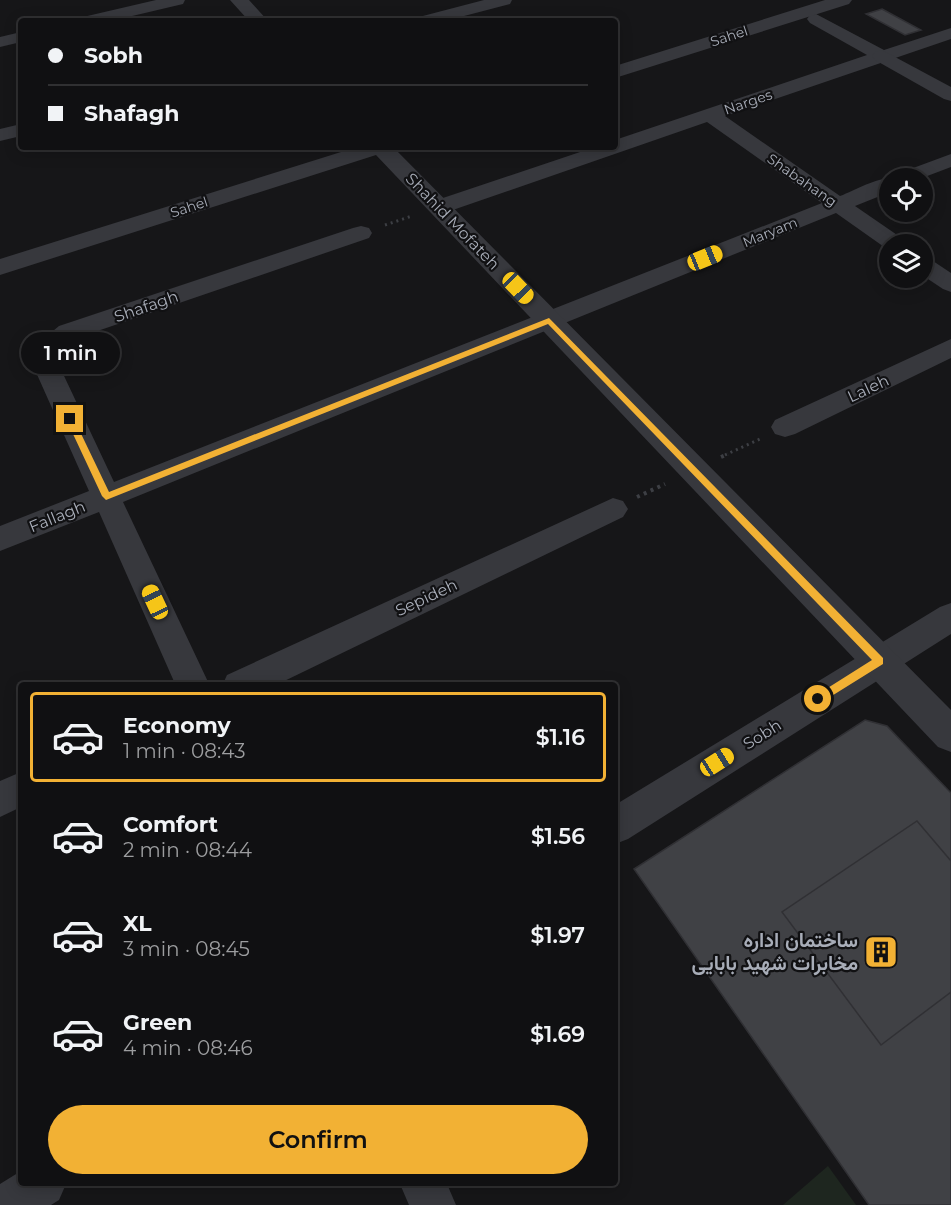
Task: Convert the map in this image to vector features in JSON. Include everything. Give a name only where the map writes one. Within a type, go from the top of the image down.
[{"type":"street","points":[[102,18],[177,0]]},
{"type":"street","points":[[239,0],[256,18]]},
{"type":"street","points":[[436,18],[504,0]]},
{"type":"street","name":"Sahel","points":[[618,71],[787,9],[811,15],[843,0]]},
{"type":"street","points":[[768,6],[787,9]]},
{"type":"street","points":[[811,15],[951,95]]},
{"type":"street","name":"Narges","points":[[618,146],[951,33]]},
{"type":"street","points":[[0,42],[18,38]]},
{"type":"street","name":"Shabahang","points":[[710,115],[880,234]]},
{"type":"street","points":[[0,135],[18,131]]},
{"type":"street","name":"Sahel","points":[[0,267],[370,150]]},
{"type":"street","name":"Shahid Mofateh","points":[[383,150],[951,735]]},
{"type":"street","name":"Narges","points":[[440,207],[606,150]]},
{"type":"street","points":[[930,168],[951,160]]},
{"type":"street","name":"Maryam","points":[[549,320],[879,188]]},
{"type":"street","name":"Shafagh","points":[[191,682],[44,361],[51,346],[68,332],[362,233]]},
{"type":"street","points":[[933,272],[951,284]]},
{"type":"street","name":"Fallagh","points":[[0,539],[549,320]]},
{"type":"street","name":"Laleh","points":[[785,427],[951,348]]},
{"type":"street","name":"Sepideh","points":[[247,682],[613,509]]},
{"type":"street","name":"Sobh","points":[[618,824],[951,617]]},
{"type":"street","points":[[0,799],[18,790]]},
{"type":"street","points":[[8,1205],[40,1186]]},
{"type":"street","points":[[424,1186],[433,1205]]},
{"type":"path","points":[[362,233],[440,207]]},
{"type":"shaded area","points":[[828,1166],[856,1205],[783,1205]]},
{"type":"building","points":[[882,9],[921,30],[905,35],[866,14]]},
{"type":"building","points":[[865,720],[887,726],[951,793],[951,1205],[869,1205],[634,869]]},
{"type":"building","name":"ساختمان اداره مخابرات شهید بابایی","points":[[917,821],[951,861],[951,992],[881,1045],[782,912]]},
{"type":"place","name":"ساختمان اداره مخابرات شهید بابایی","points":[[881,952]]},
{"type":"route","points":[[70,419],[106,496],[549,320],[879,661],[818,699]]}]
